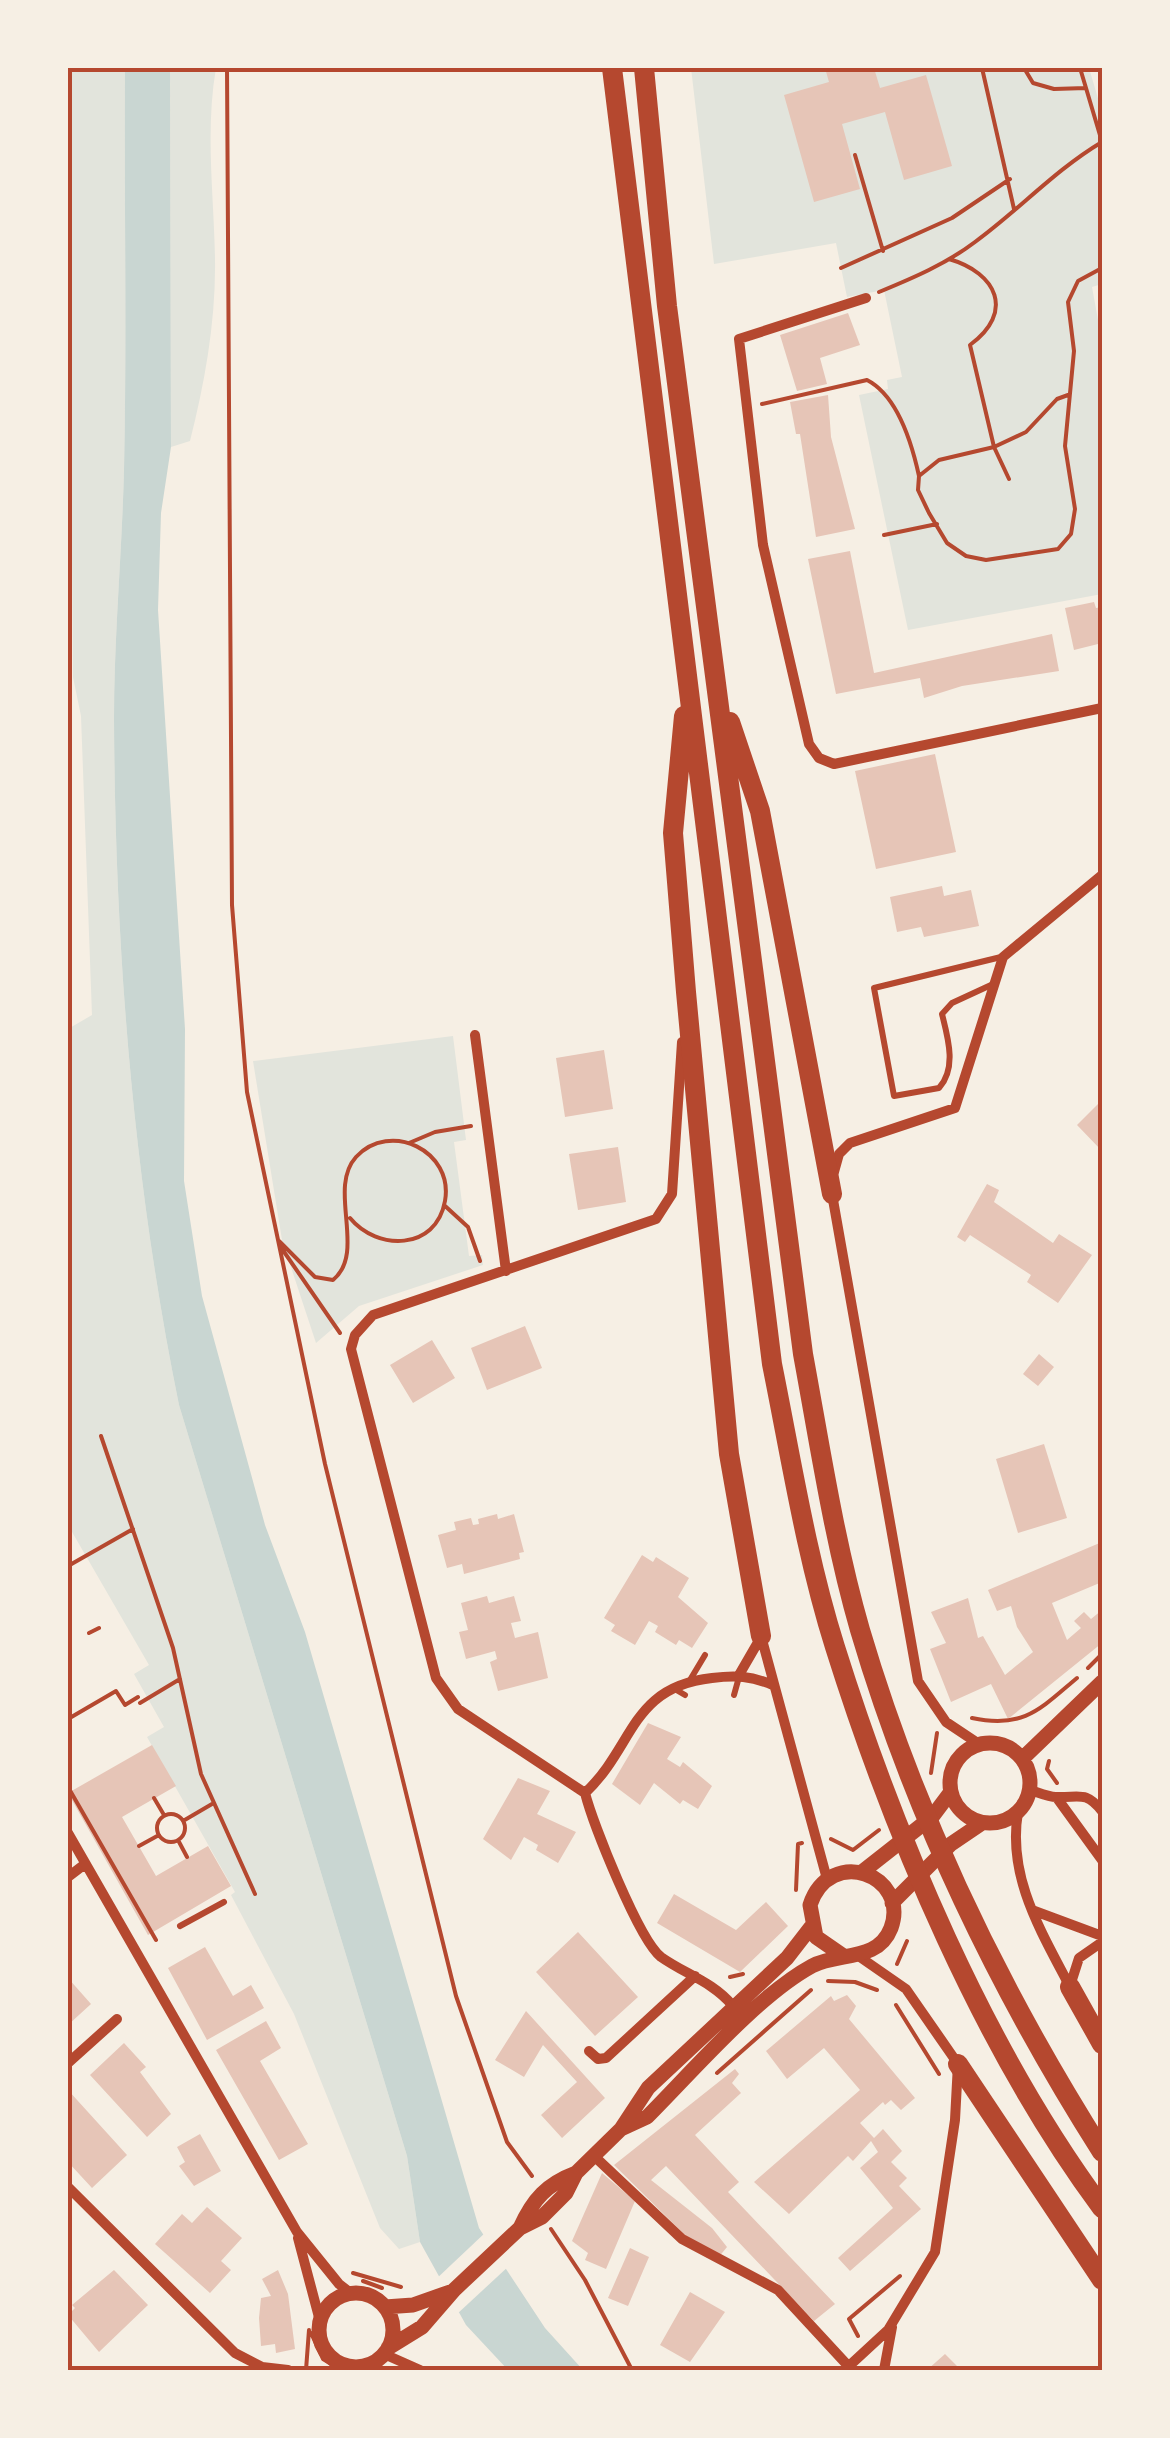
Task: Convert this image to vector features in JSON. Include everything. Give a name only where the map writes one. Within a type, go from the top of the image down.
[{"type":"highway","points":[[612,68],[772,1364],[800,1506],[834,1644],[923,1885],[1000,2041],[1102,2208]]},
{"type":"highway","points":[[644,68],[650,157],[715,678],[804,1354],[829,1496],[860,1630],[908,1764],[994,1964],[1102,2152]]},
{"type":"highway","points":[[650,157],[656,68]]},
{"type":"highway","points":[[688,675],[673,833],[728,1454],[761,1636]]},
{"type":"highway","points":[[715,678],[760,811],[832,1194]]},
{"type":"highway","points":[[1070,1987],[1102,2044]]},
{"type":"highway","points":[[958,2064],[1102,2280]]},
{"type":"main road","points":[[1022,1759],[1102,1682]]},
{"type":"main road","points":[[862,1872],[889,1854],[948,1798],[949,1780],[958,1757],[979,1744],[1008,1746],[1022,1759],[1030,1790],[1018,1812],[1002,1822],[982,1823],[964,1834],[892,1902]]},
{"type":"main road","points":[[948,1798],[982,1823]]},
{"type":"main road","points":[[621,2129],[647,2117],[789,1982],[882,1942],[890,1930],[892,1902],[882,1884],[862,1872],[844,1872],[827,1879],[810,1906],[812,1927],[823,1944],[850,1955]]},
{"type":"main road","points":[[520,2228],[531,2204],[554,2182],[576,2172],[594,2156],[621,2129],[648,2088],[732,2005],[787,1958],[812,1927]]},
{"type":"main road","points":[[323,2347],[338,2362],[367,2368],[422,2328],[454,2290],[520,2228],[542,2217],[566,2193],[576,2172]]},
{"type":"main road","points":[[385,2307],[426,2302],[454,2290]]},
{"type":"main road","points":[[320,2370],[323,2347],[316,2323],[332,2302],[352,2294],[364,2294],[385,2307],[393,2327],[386,2351]]},
{"type":"street","points":[[866,298],[738,340],[763,545],[809,744],[818,758],[834,764],[1102,708]]},
{"type":"street","points":[[979,1744],[940,1714],[918,1681],[832,1194],[839,1154],[850,1143],[955,1108],[1002,957],[1102,879]]},
{"type":"street","points":[[686,992],[672,1194],[656,1218],[619,1234],[373,1314],[355,1335],[352,1349],[436,1678],[458,1709],[584,1794],[626,1896],[662,1958],[732,2005]]},
{"type":"street","points":[[475,1035],[506,1271]]},
{"type":"street","points":[[739,1675],[761,1636]]},
{"type":"street","points":[[761,1636],[827,1879]]},
{"type":"street","points":[[584,1794],[600,1778],[644,1708],[672,1687],[690,1680],[739,1675],[773,1684]]},
{"type":"street","points":[[1030,1790],[1057,1798],[1080,1794],[1092,1797],[1102,1811]]},
{"type":"street","points":[[1057,1798],[1102,1860]]},
{"type":"street","points":[[1018,1812],[1016,1852],[1031,1909],[1070,1987]]},
{"type":"street","points":[[68,1832],[297,2232],[322,2265],[352,2294]]},
{"type":"street","points":[[68,1877],[85,1864]]},
{"type":"street","points":[[1031,1909],[1102,1939],[1079,1958],[1070,1987]]},
{"type":"street","points":[[594,2156],[705,2256],[778,2290],[851,2368],[894,2321],[935,2252],[958,2064],[914,1998],[850,1955]]},
{"type":"street","points":[[589,2052],[598,2060],[606,2058],[694,1976]]},
{"type":"street","points":[[68,2063],[117,2019]]},
{"type":"street","points":[[68,2188],[235,2354],[262,2366],[288,2370]]},
{"type":"street","points":[[297,2232],[316,2323]]},
{"type":"street","points":[[884,2370],[894,2321]]},
{"type":"street","points":[[386,2351],[420,2370]]},
{"type":"lane","points":[[991,985],[952,1003],[942,1014],[950,1059],[939,1088],[894,1096],[874,988],[1002,957]]},
{"type":"lane","points":[[690,1680],[705,1654]]},
{"type":"lane","points":[[734,1695],[739,1675]]},
{"type":"lane","points":[[672,1687],[685,1696]]},
{"type":"lane","points":[[180,1926],[224,1902]]},
{"type":"path","points":[[227,68],[232,905],[246,1092],[325,1464],[456,1996],[507,2142],[535,2184]]},
{"type":"path","points":[[982,68],[1014,210]]},
{"type":"path","points":[[1024,68],[1033,83],[1054,89],[1086,88]]},
{"type":"path","points":[[866,298],[949,260],[1069,161],[1102,143],[1080,68]]},
{"type":"path","points":[[855,154],[882,251]]},
{"type":"path","points":[[840,268],[952,218],[1010,179]]},
{"type":"path","points":[[949,260],[984,276],[996,293],[995,315],[986,333],[970,345],[994,447],[1009,479]]},
{"type":"path","points":[[745,407],[867,380],[878,386],[899,418],[919,476],[918,490],[954,549],[976,559],[1058,550],[1071,534],[1075,509],[1066,459],[1074,350],[1068,302],[1078,282],[1102,268]]},
{"type":"path","points":[[919,476],[938,460],[994,447],[1026,432],[1057,399],[1068,395]]},
{"type":"path","points":[[884,536],[937,524]]},
{"type":"path","points":[[409,1143],[435,1132],[486,1124]]},
{"type":"path","points":[[276,1239],[302,1267],[328,1281],[341,1271],[350,1218],[343,1186],[357,1156],[386,1140],[409,1143],[432,1156],[441,1170],[444,1205],[431,1228],[403,1242],[373,1238],[350,1218]]},
{"type":"path","points":[[444,1205],[461,1216],[475,1239],[482,1279]]},
{"type":"path","points":[[276,1239],[352,1349]]},
{"type":"path","points":[[101,1436],[180,1679],[196,1759],[212,1804],[255,1894]]},
{"type":"path","points":[[68,1566],[133,1530]]},
{"type":"path","points":[[89,1633],[98,1628]]},
{"type":"path","points":[[928,1784],[940,1714],[952,1704],[974,1719],[1015,1722],[1028,1718],[1102,1654]]},
{"type":"path","points":[[68,1719],[116,1690],[125,1705],[180,1679]]},
{"type":"path","points":[[68,1787],[156,1940]]},
{"type":"path","points":[[154,1798],[164,1816]]},
{"type":"path","points":[[183,1821],[212,1804]]},
{"type":"path","points":[[175,1814],[183,1821],[184,1832],[178,1840],[167,1841],[159,1835],[158,1824],[164,1816],[175,1814]]},
{"type":"path","points":[[139,1846],[159,1835]]},
{"type":"path","points":[[178,1840],[188,1858]]},
{"type":"path","points":[[710,2076],[819,1984],[846,1981],[886,1995]]},
{"type":"path","points":[[892,2000],[945,2084]]},
{"type":"path","points":[[542,2217],[585,2280],[632,2370]]},
{"type":"path","points":[[344,2271],[409,2291]]},
{"type":"path","points":[[862,2357],[849,2319],[902,2274]]},
{"type":"path","points":[[306,2370],[316,2323]]},
{"type":"shaded area","points":[[68,68],[125,68],[125,419],[114,688],[115,805],[130,1064],[150,1235],[179,1405],[407,2156],[420,2242],[399,2249],[380,2228],[294,2014],[231,1895],[235,1892],[147,1737],[164,1727],[134,1674],[149,1665],[68,1525],[68,1029],[92,1015],[81,716],[73,677]]},
{"type":"shaded area","points":[[125,68],[170,68],[171,447],[161,513],[158,610],[185,1029],[184,1181],[202,1296],[265,1525],[305,1632],[479,2228],[545,2328],[583,2370],[508,2370],[466,2325],[420,2242],[407,2156],[179,1405],[138,1150],[118,892],[114,719],[125,419]]},
{"type":"shaded area","points":[[170,68],[216,68],[211,139],[215,282],[211,328],[190,441],[171,447]]},
{"type":"shaded area","points":[[691,68],[1089,68],[1102,112],[1102,284],[1092,287],[1102,342],[1102,594],[908,630],[859,395],[888,389],[887,380],[902,377],[884,290],[847,297],[836,243],[714,264]]},
{"type":"shaded area","points":[[453,1036],[466,1140],[454,1142],[469,1256],[482,1255],[483,1265],[359,1306],[316,1343],[282,1240],[253,1061]]},
{"type":"pier","points":[[487,2231],[510,2265],[456,2315],[434,2281]]},
{"type":"building","points":[[825,68],[874,68],[880,88],[926,75],[952,166],[904,180],[885,112],[842,124],[860,189],[814,202],[784,95],[829,82]]},
{"type":"building","points":[[848,313],[860,345],[820,358],[827,384],[797,391],[780,335]]},
{"type":"building","points":[[828,395],[831,437],[855,529],[816,537],[800,434],[796,434],[790,402]]},
{"type":"building","points":[[850,551],[874,673],[1052,634],[1059,671],[962,686],[924,698],[920,678],[836,694],[808,559]]},
{"type":"building","points":[[1094,602],[1096,608],[1102,607],[1102,643],[1074,650],[1065,608]]},
{"type":"building","points":[[935,754],[956,852],[876,869],[855,771]]},
{"type":"building","points":[[942,886],[944,896],[971,890],[979,926],[924,937],[921,927],[897,932],[890,897]]},
{"type":"building","points":[[604,1050],[613,1109],[565,1117],[556,1058]]},
{"type":"building","points":[[1102,1100],[1102,1151],[1077,1125]]},
{"type":"building","points":[[618,1147],[626,1202],[578,1210],[569,1154]]},
{"type":"building","points":[[987,1184],[999,1190],[994,1202],[1053,1243],[1059,1234],[1092,1255],[1058,1303],[1027,1282],[1031,1275],[970,1235],[965,1242],[957,1237]]},
{"type":"building","points":[[525,1326],[542,1368],[487,1390],[471,1348]]},
{"type":"building","points":[[432,1340],[455,1378],[413,1403],[390,1365]]},
{"type":"building","points":[[1039,1354],[1054,1367],[1038,1386],[1023,1374]]},
{"type":"building","points":[[1044,1444],[1067,1518],[1018,1533],[996,1459]]},
{"type":"building","points":[[497,1514],[498,1519],[514,1514],[524,1552],[519,1553],[520,1559],[464,1574],[462,1564],[447,1568],[438,1535],[456,1530],[454,1522],[471,1518],[473,1525],[479,1524],[478,1519]]},
{"type":"building","points":[[1102,1542],[1102,1582],[1052,1603],[1067,1640],[1081,1628],[1074,1621],[1084,1612],[1091,1619],[1102,1610],[1102,1643],[1008,1719],[991,1684],[951,1702],[930,1649],[946,1643],[931,1612],[968,1598],[978,1638],[983,1636],[1005,1675],[1033,1652],[1017,1627],[1011,1606],[997,1611],[988,1590]]},
{"type":"building","points":[[642,1555],[653,1562],[656,1557],[689,1578],[678,1597],[708,1623],[692,1648],[679,1640],[676,1645],[655,1632],[658,1626],[649,1621],[635,1645],[611,1631],[615,1625],[604,1618]]},
{"type":"building","points":[[487,1596],[489,1603],[514,1596],[521,1621],[511,1623],[515,1638],[538,1632],[548,1678],[498,1691],[490,1662],[497,1659],[495,1651],[466,1659],[459,1632],[468,1630],[461,1603]]},
{"type":"building","points":[[648,1723],[681,1737],[667,1759],[680,1767],[683,1762],[712,1786],[698,1809],[683,1800],[680,1804],[654,1783],[640,1805],[612,1784]]},
{"type":"building","points":[[152,1745],[176,1786],[122,1817],[156,1876],[208,1846],[231,1886],[148,1935],[68,1793]]},
{"type":"building","points":[[518,1778],[550,1791],[537,1814],[576,1832],[558,1863],[536,1850],[538,1845],[524,1837],[511,1860],[483,1839]]},
{"type":"building","points":[[674,1894],[736,1930],[766,1902],[788,1926],[740,1972],[657,1923]]},
{"type":"building","points":[[578,1932],[638,1997],[595,2036],[536,1972]]},
{"type":"building","points":[[205,1947],[233,1996],[251,1985],[264,2008],[207,2040],[168,1968]]},
{"type":"building","points":[[68,1978],[91,2004],[68,2025]]},
{"type":"building","points":[[847,1995],[856,2006],[849,2019],[915,2098],[901,2110],[891,2100],[885,2105],[883,2102],[860,2123],[874,2138],[883,2129],[902,2151],[891,2162],[907,2178],[899,2186],[921,2209],[850,2271],[838,2258],[893,2208],[860,2168],[878,2152],[871,2141],[853,2161],[848,2156],[789,2214],[754,2182],[860,2090],[824,2048],[787,2079],[766,2051],[831,1996],[834,2001]]},
{"type":"building","points":[[526,2011],[605,2098],[562,2138],[541,2115],[577,2082],[543,2045],[524,2077],[495,2060]]},
{"type":"building","points":[[266,2021],[281,2048],[260,2061],[308,2144],[279,2160],[216,2050]]},
{"type":"building","points":[[124,2043],[146,2067],[140,2072],[171,2114],[147,2137],[90,2075]]},
{"type":"building","points":[[735,2069],[739,2074],[732,2083],[741,2093],[695,2135],[739,2182],[728,2192],[835,2304],[814,2321],[666,2166],[651,2180],[712,2228],[727,2247],[718,2258],[693,2243],[614,2165]]},
{"type":"building","points":[[68,2090],[127,2155],[92,2188],[68,2162]]},
{"type":"building","points":[[200,2134],[221,2171],[194,2186],[179,2166],[185,2162],[177,2147]]},
{"type":"building","points":[[602,2173],[635,2201],[606,2269],[585,2260],[588,2253],[572,2241]]},
{"type":"building","points":[[207,2207],[242,2238],[221,2261],[231,2270],[210,2293],[155,2244],[182,2214],[192,2223]]},
{"type":"building","points":[[630,2248],[649,2257],[628,2306],[608,2298]]},
{"type":"building","points":[[114,2270],[148,2305],[99,2352],[68,2315],[75,2308],[72,2305]]},
{"type":"building","points":[[278,2270],[288,2294],[295,2349],[276,2353],[275,2344],[261,2346],[259,2318],[261,2298],[271,2296],[262,2279]]},
{"type":"building","points":[[690,2292],[725,2312],[690,2362],[660,2345]]},
{"type":"building","points":[[945,2354],[961,2370],[927,2370]]}]
